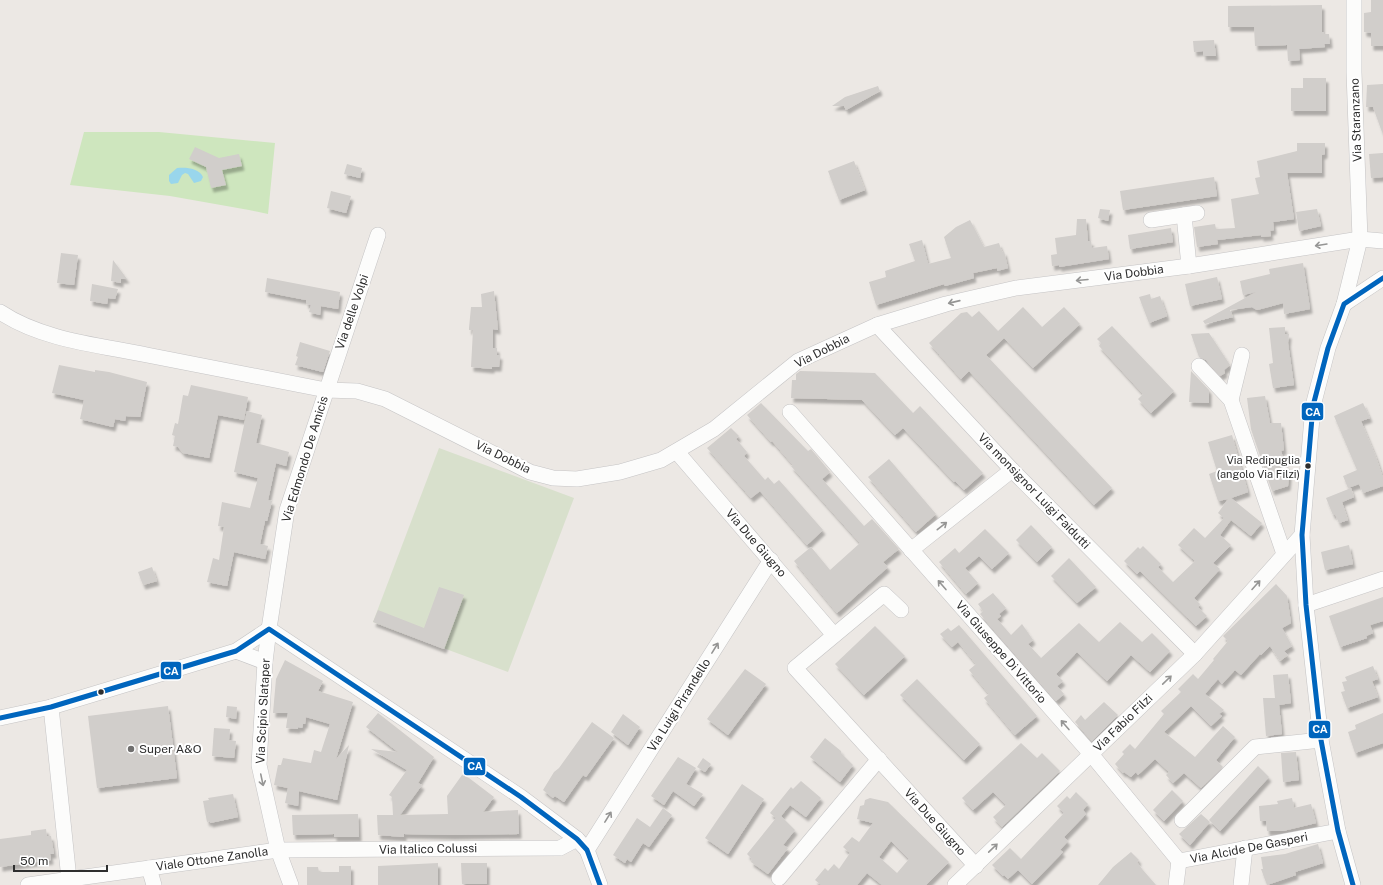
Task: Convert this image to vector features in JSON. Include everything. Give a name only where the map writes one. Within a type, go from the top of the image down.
[{"type":"street","name":"Via Staranzano","points":[[1353,885],[1338,831],[1321,740],[1306,605],[1302,535],[1314,406],[1328,348],[1344,304],[1360,239],[1354,72],[1354,0]]},
{"type":"street","points":[[1151,220],[1191,214],[1189,266]]},
{"type":"street","name":"Via delle Volpi","points":[[326,390],[378,235]]},
{"type":"street","name":"Via Dobbia","points":[[0,312],[15,322],[38,331],[89,344],[326,390],[357,391],[385,399],[530,472],[553,478],[577,479],[620,472],[661,460],[714,429],[798,361],[877,325],[946,304],[1016,288],[1189,266],[1360,239],[1383,241]]},
{"type":"street","points":[[1344,304],[1383,278]]},
{"type":"street","name":"Via monsignor Luigi Faidutti","points":[[877,325],[1012,470],[1195,654]]},
{"type":"street","points":[[1231,400],[1242,355]]},
{"type":"street","points":[[1199,366],[1231,400],[1284,554]]},
{"type":"street","name":"Via Edmondo De Amicis","points":[[269,630],[287,510],[326,390]]},
{"type":"street","name":"Via Giuseppe Di Vittorio","points":[[790,412],[1090,754]]},
{"type":"street","name":"Via Due Giugno","points":[[677,452],[834,635]]},
{"type":"street","points":[[911,550],[1012,470]]},
{"type":"street","name":"Via Fabio Filzi","points":[[955,885],[1195,654],[1302,535]]},
{"type":"street","name":"Via Luigi Pirandello","points":[[587,850],[771,560]]},
{"type":"street","points":[[1306,605],[1383,579]]},
{"type":"street","name":"Via Due Giugno","points":[[901,610],[884,594],[795,668],[976,866]]},
{"type":"street","points":[[0,718],[51,706],[236,650],[269,630],[522,797],[577,839],[587,850],[600,885]]},
{"type":"street","name":"Via Scipio Slataper","points":[[269,630],[265,662],[259,765],[278,850],[291,885]]},
{"type":"street","points":[[236,650],[265,662]]},
{"type":"street","points":[[51,706],[69,880]]},
{"type":"street","points":[[1182,820],[1255,747],[1321,740]]},
{"type":"street","name":"Via Alcide De Gasperi","points":[[1090,754],[1179,861],[1338,831]]},
{"type":"street","points":[[778,878],[879,759]]},
{"type":"street","name":"Via Italico Colussi","points":[[278,850],[560,848],[577,839]]},
{"type":"street","points":[[1241,885],[1245,848]]},
{"type":"street","name":"Viale Ottone Zanolla","points":[[28,885],[278,850]]},
{"type":"street","points":[[1176,885],[1179,861]]},
{"type":"street","points":[[149,868],[154,885]]},
{"type":"green space","points":[[84,132],[159,132],[275,143],[268,214],[170,196],[70,185]]},
{"type":"green space","points":[[439,448],[574,498],[508,672],[373,622]]},
{"type":"water","points":[[177,168],[188,168],[195,170],[203,177],[201,181],[194,183],[188,174],[185,173],[182,175],[178,183],[171,184],[169,181],[169,175]]},
{"type":"building","points":[[1371,0],[1383,0],[1383,46],[1371,46],[1371,33],[1364,32],[1364,13],[1371,12]]},
{"type":"building","points":[[1322,5],[1322,32],[1324,32],[1324,34],[1329,34],[1330,44],[1324,44],[1325,47],[1299,49],[1300,60],[1288,61],[1287,45],[1255,46],[1254,27],[1228,27],[1228,6]]},
{"type":"building","points":[[1214,40],[1216,56],[1203,56],[1203,51],[1194,52],[1193,41]]},
{"type":"building","points":[[1303,78],[1326,78],[1326,111],[1291,111],[1291,88],[1303,88]]},
{"type":"building","points":[[1383,84],[1382,132],[1373,107],[1366,107],[1367,85]]},
{"type":"building","points":[[878,86],[880,91],[846,110],[844,106],[832,106],[845,97]]},
{"type":"building","points":[[1297,143],[1325,143],[1325,154],[1322,155],[1322,173],[1287,173],[1294,219],[1273,222],[1274,230],[1270,231],[1271,236],[1261,237],[1261,235],[1217,240],[1218,244],[1197,247],[1194,227],[1215,224],[1216,229],[1235,228],[1231,199],[1259,194],[1255,178],[1260,177],[1257,161],[1297,151]]},
{"type":"building","points":[[195,147],[219,158],[239,154],[242,166],[222,170],[226,185],[211,188],[206,167],[189,159]]},
{"type":"building","points":[[1383,153],[1383,177],[1371,178],[1369,154]]},
{"type":"building","points":[[854,161],[865,190],[839,200],[828,171]]},
{"type":"building","points":[[347,164],[362,168],[360,178],[344,174]]},
{"type":"building","points":[[1214,177],[1217,196],[1123,210],[1120,191]]},
{"type":"building","points":[[331,191],[351,196],[346,213],[327,208]]},
{"type":"building","points":[[1100,209],[1110,210],[1108,221],[1098,218]]},
{"type":"building","points":[[1317,209],[1321,226],[1299,231],[1296,212]]},
{"type":"building","points":[[1077,219],[1086,219],[1088,241],[1091,241],[1092,248],[1107,246],[1109,259],[1059,267],[1059,265],[1052,266],[1051,255],[1057,254],[1055,238],[1076,235]]},
{"type":"building","points":[[970,220],[984,247],[999,243],[1002,252],[1004,251],[1008,268],[997,271],[997,268],[973,273],[974,278],[945,286],[944,284],[876,305],[869,282],[886,277],[885,271],[915,261],[909,244],[922,240],[928,264],[951,258],[944,237],[956,227]]},
{"type":"building","points":[[1171,228],[1173,242],[1130,249],[1128,235]]},
{"type":"building","points":[[61,253],[78,255],[74,285],[57,283]]},
{"type":"building","points":[[113,260],[127,279],[121,279],[121,283],[111,281]]},
{"type":"building","points":[[1303,263],[1310,309],[1284,314],[1283,303],[1257,310],[1252,307],[1230,310],[1233,317],[1205,324],[1203,321],[1256,292],[1243,295],[1240,281],[1270,274],[1269,269]]},
{"type":"building","points":[[1217,277],[1222,299],[1190,306],[1185,284]]},
{"type":"building","points":[[267,278],[340,292],[338,309],[321,306],[320,315],[309,312],[311,305],[306,304],[306,300],[265,292]]},
{"type":"building","points":[[92,284],[118,289],[115,299],[108,298],[107,304],[90,301]]},
{"type":"building","points":[[494,291],[498,330],[493,329],[493,348],[497,348],[497,355],[500,355],[499,367],[492,367],[492,369],[471,367],[473,330],[469,330],[469,328],[471,307],[482,307],[481,294]]},
{"type":"building","points":[[1150,294],[1151,299],[1160,296],[1167,316],[1149,323],[1139,297]]},
{"type":"building","points":[[1023,307],[1042,327],[1064,307],[1080,324],[1033,368],[1004,338],[986,355],[1112,488],[1094,505],[969,371],[961,379],[929,343],[961,313],[967,312],[972,317],[979,311],[998,331]]},
{"type":"building","points":[[1112,326],[1174,391],[1151,413],[1138,399],[1143,394],[1099,346],[1101,343],[1097,339]]},
{"type":"building","points":[[1285,327],[1285,334],[1289,334],[1288,343],[1294,385],[1273,388],[1269,364],[1273,363],[1269,328]]},
{"type":"building","points":[[1209,333],[1230,365],[1224,370],[1225,373],[1220,376],[1206,360],[1199,357],[1191,334]]},
{"type":"building","points":[[300,342],[330,351],[323,372],[295,365],[298,357],[296,356]]},
{"type":"building","points":[[59,365],[95,372],[95,370],[109,372],[147,382],[140,417],[126,416],[125,421],[115,419],[113,427],[80,419],[84,400],[52,393]]},
{"type":"building","points":[[800,371],[875,373],[913,413],[920,406],[983,473],[964,490],[955,481],[954,482],[903,428],[895,435],[862,400],[791,398],[792,380],[796,380],[796,374]]},
{"type":"building","points":[[1191,371],[1209,390],[1209,403],[1189,402]]},
{"type":"building","points":[[191,385],[248,397],[244,420],[218,415],[209,458],[183,453],[178,447],[173,446],[175,436],[172,435],[175,423],[178,424],[183,395],[188,396]]},
{"type":"building","points":[[1265,396],[1270,423],[1281,423],[1284,450],[1281,451],[1289,476],[1288,486],[1272,491],[1251,429],[1247,398]]},
{"type":"building","points":[[761,403],[808,451],[811,449],[830,472],[822,479],[864,526],[872,519],[899,549],[883,562],[888,567],[837,613],[794,561],[811,547],[830,570],[860,543],[791,466],[793,465],[772,441],[771,442],[747,415]]},
{"type":"building","points":[[1363,403],[1370,418],[1361,421],[1376,457],[1383,478],[1383,486],[1363,493],[1359,484],[1348,488],[1343,476],[1357,470],[1334,416]]},
{"type":"building","points":[[247,411],[262,415],[256,443],[289,452],[286,466],[276,463],[268,500],[272,501],[267,521],[265,521],[260,544],[268,546],[265,559],[234,552],[227,586],[207,582],[213,558],[219,560],[224,527],[218,526],[222,502],[250,508],[258,478],[234,472]]},
{"type":"building","points":[[731,428],[739,436],[736,439],[747,452],[744,456],[765,480],[768,477],[774,484],[779,480],[823,530],[807,545],[760,491],[751,498],[707,448]]},
{"type":"building","points":[[1232,435],[1248,492],[1231,498],[1262,523],[1251,536],[1231,520],[1220,535],[1231,545],[1213,563],[1220,569],[1194,598],[1200,604],[1198,607],[1207,616],[1196,626],[1140,571],[1137,574],[1124,561],[1138,547],[1140,549],[1143,546],[1161,564],[1158,567],[1173,582],[1195,561],[1178,545],[1194,528],[1205,538],[1224,518],[1218,513],[1228,499],[1218,501],[1209,474],[1217,471],[1208,442]]},
{"type":"building","points":[[889,459],[936,514],[916,532],[868,477]]},
{"type":"building","points":[[1351,488],[1354,497],[1342,502],[1348,520],[1339,523],[1335,514],[1333,515],[1326,498]]},
{"type":"building","points":[[1031,525],[1052,547],[1037,562],[1016,540]]},
{"type":"building","points":[[985,529],[1009,553],[992,569],[979,556],[965,568],[978,583],[966,594],[939,562],[955,548],[959,553]]},
{"type":"building","points":[[1349,545],[1353,564],[1325,570],[1321,552]]},
{"type":"building","points":[[1069,558],[1096,587],[1077,603],[1051,576]]},
{"type":"building","points":[[152,567],[157,581],[143,585],[138,572]]},
{"type":"building","points":[[1276,584],[1287,596],[1291,623],[1282,628],[1292,646],[1284,651],[1288,655],[1280,661],[1270,646],[1261,655],[1260,654],[1241,675],[1235,670],[1222,684],[1218,679],[1205,694],[1224,710],[1219,714],[1222,716],[1211,726],[1191,706],[1164,732],[1195,757],[1223,726],[1235,737],[1216,760],[1223,767],[1201,788],[1184,773],[1173,783],[1166,775],[1169,772],[1155,759],[1138,775],[1136,772],[1131,777],[1124,772],[1123,773],[1115,764],[1124,754],[1122,752],[1130,744],[1135,749],[1164,714],[1161,711],[1181,692],[1178,689],[1193,674],[1198,679],[1214,660],[1213,659],[1228,641],[1223,636]]},
{"type":"building","points":[[439,587],[464,595],[444,649],[373,622],[378,610],[424,628]]},
{"type":"building","points":[[993,593],[1006,608],[999,614],[1001,616],[997,619],[1011,635],[1022,624],[1033,640],[1028,644],[1041,658],[1079,623],[1099,642],[1120,622],[1142,642],[1152,633],[1170,651],[1150,672],[1131,655],[1107,681],[1077,652],[1056,674],[1063,681],[1057,686],[1064,694],[1056,701],[980,614],[983,611],[978,604]]},
{"type":"building","points":[[1383,597],[1383,621],[1370,625],[1373,633],[1366,636],[1367,638],[1340,647],[1329,616]]},
{"type":"building","points":[[959,625],[1037,716],[1015,735],[984,698],[989,694],[969,670],[976,664],[958,642],[952,647],[940,634],[948,628],[951,631]]},
{"type":"building","points":[[875,626],[905,656],[864,695],[835,664]]},
{"type":"building","points":[[285,660],[323,681],[318,691],[353,702],[336,759],[349,745],[337,800],[299,791],[298,806],[285,803],[288,788],[274,785],[278,765],[281,765],[283,758],[311,763],[314,750],[321,752],[330,724],[306,717],[305,724],[303,724],[302,728],[286,728],[288,713],[273,713],[276,679]]},
{"type":"building","points":[[1373,666],[1378,679],[1372,681],[1378,697],[1347,708],[1341,692],[1345,691],[1342,682],[1347,681],[1345,677]]},
{"type":"building","points":[[745,669],[766,684],[728,735],[707,719]]},
{"type":"building","points":[[1288,674],[1291,703],[1279,705],[1282,734],[1266,736],[1263,698],[1275,698],[1273,675]]},
{"type":"building","points":[[917,679],[980,744],[964,760],[900,695]]},
{"type":"building","points":[[1104,702],[1118,715],[1092,741],[1075,722],[1081,715],[1085,720]]},
{"type":"building","points":[[168,706],[177,778],[97,788],[88,716]]},
{"type":"building","points":[[227,706],[237,707],[236,719],[226,717]]},
{"type":"building","points":[[378,713],[434,757],[418,783],[422,785],[400,815],[448,814],[447,796],[462,775],[469,778],[494,797],[483,812],[518,810],[519,834],[404,834],[404,837],[378,835],[377,815],[393,815],[392,797],[389,795],[407,770],[371,749],[398,752],[366,727]]},
{"type":"building","points":[[1383,713],[1383,743],[1355,753],[1348,732],[1356,729],[1355,725]]},
{"type":"building","points":[[623,714],[640,727],[628,745],[611,732]]},
{"type":"building","points":[[592,722],[614,738],[586,777],[583,775],[564,802],[555,796],[553,798],[543,790],[554,772],[559,768]]},
{"type":"building","points":[[214,728],[230,729],[229,740],[236,741],[234,758],[212,756]]},
{"type":"building","points":[[825,738],[841,751],[841,753],[853,765],[840,782],[810,757]]},
{"type":"building","points":[[1021,743],[1037,758],[1042,753],[1060,771],[1002,827],[993,817],[1006,805],[993,792],[973,810],[962,798]]},
{"type":"building","points":[[1296,752],[1299,780],[1283,782],[1281,753]]},
{"type":"building","points":[[678,757],[696,768],[686,784],[703,794],[694,806],[673,791],[664,805],[651,796]]},
{"type":"building","points":[[703,758],[711,764],[705,772],[697,767]]},
{"type":"building","points":[[1258,766],[1269,777],[1220,831],[1209,820]]},
{"type":"building","points":[[801,781],[821,798],[806,817],[790,805],[781,816],[795,830],[783,845],[788,848],[768,874],[751,862],[752,859],[747,854],[776,818],[770,813],[791,787],[793,789]]},
{"type":"building","points":[[742,784],[764,799],[728,854],[705,838]]},
{"type":"building","points":[[1172,790],[1183,801],[1164,821],[1153,810]]},
{"type":"building","points":[[1076,792],[1088,804],[1083,810],[1086,814],[1064,837],[1068,841],[1060,850],[1063,852],[1032,884],[1018,870],[1008,879],[992,865],[1010,848],[1021,859],[1064,813],[1057,806],[1067,796],[1070,799]]},
{"type":"building","points":[[233,794],[238,817],[210,823],[210,821],[207,822],[203,801],[209,800],[208,798]]},
{"type":"building","points":[[870,798],[888,802],[949,862],[926,885],[882,885],[867,873],[857,885],[821,885],[815,880],[825,868],[828,871],[834,864],[839,869],[850,853],[843,847],[852,837],[859,842],[873,823],[857,819],[860,806],[864,805],[865,800]],"holes":[[[891,841],[909,859],[897,873],[879,857]]]},
{"type":"building","points":[[1292,798],[1294,808],[1311,804],[1316,823],[1283,831],[1267,831],[1266,821],[1260,821],[1259,806],[1278,804],[1277,801]]},
{"type":"building","points":[[663,808],[672,815],[649,847],[643,843],[631,862],[627,859],[625,863],[613,855],[637,818],[650,827]]},
{"type":"building","points":[[358,814],[359,837],[334,837],[334,834],[293,835],[292,815]]},
{"type":"building","points":[[1201,814],[1210,822],[1190,845],[1179,834]]},
{"type":"building","points":[[46,829],[47,836],[51,836],[54,854],[50,854],[51,860],[0,867],[0,839],[31,835],[31,831]]},
{"type":"building","points":[[1318,844],[1323,863],[1295,872],[1296,875],[1267,885],[1261,869],[1263,869],[1261,857],[1285,854]]},
{"type":"building","points":[[1131,852],[1139,860],[1137,862],[1156,885],[1098,885],[1113,867]]},
{"type":"building","points":[[438,863],[438,885],[378,885],[378,866]]},
{"type":"building","points":[[461,863],[487,863],[487,884],[462,884]]},
{"type":"building","points":[[339,866],[351,866],[351,885],[307,885],[307,867],[318,867],[319,872],[339,872]]},
{"type":"transit line","name":"CA","points":[[1353,885],[1338,831],[1321,740],[1306,605],[1302,535],[1313,406],[1328,348],[1344,304],[1383,278]]},
{"type":"transit line","name":"CA","points":[[0,718],[51,707],[236,651],[269,629],[521,797],[577,839],[587,850],[600,885]]},
{"type":"place","name":"Via Redipuglia (angolo Via Filzi)","points":[[1308,466]]},
{"type":"place","name":"Super A&O","points":[[131,749]]}]
